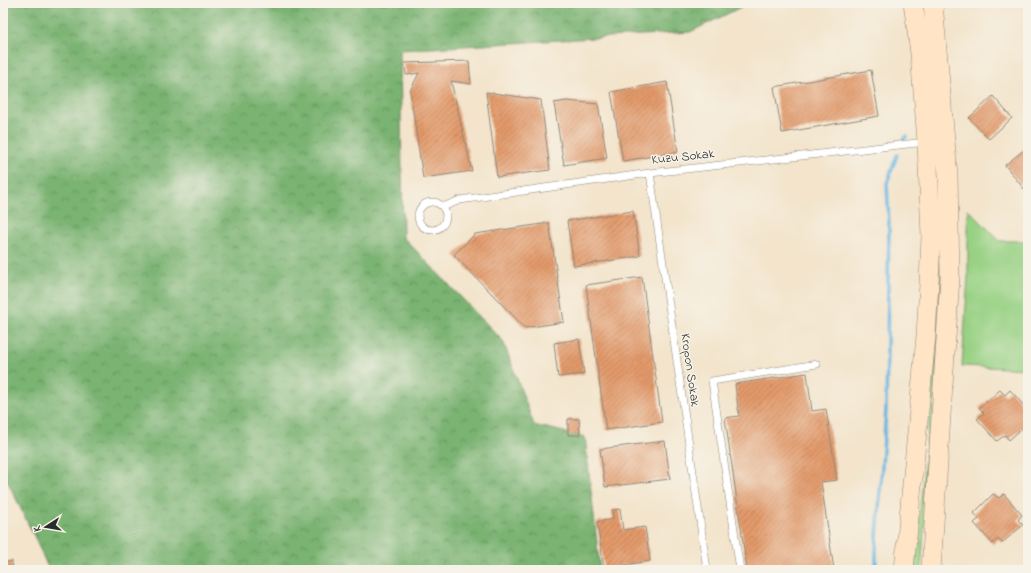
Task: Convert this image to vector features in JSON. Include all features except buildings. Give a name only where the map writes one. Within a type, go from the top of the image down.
[{"type":"main road","points":[[904,570],[921,392],[931,236],[927,142],[920,54],[913,3]]},
{"type":"main road","points":[[930,570],[950,277],[948,175],[933,3]]},
{"type":"lane","name":"Kuzu Sokak","points":[[443,207],[460,200],[650,173],[927,142]]},
{"type":"lane","name":"Kropon Sokak","points":[[650,173],[707,570]]},
{"type":"lane","points":[[435,201],[440,203],[443,207],[446,211],[446,216],[444,224],[440,228],[432,230],[427,229],[420,223],[418,219],[419,209],[426,202],[435,201]]},
{"type":"lane","points":[[740,570],[712,380],[817,364]]},
{"type":"green space","points":[[3,3],[750,3],[690,32],[400,50],[403,237],[503,341],[534,425],[585,437],[600,570],[49,570],[3,472]]},
{"type":"green space","points":[[935,147],[939,147],[944,223],[937,371],[921,570],[914,570],[934,372],[940,286],[940,223]]},
{"type":"green space","points":[[968,209],[1000,241],[1028,241],[1028,369],[962,366],[968,277]]},
{"type":"waterway","points":[[903,140],[907,136]]},
{"type":"waterway","points":[[876,570],[876,550],[886,410],[889,225],[887,183],[897,155]]}]
